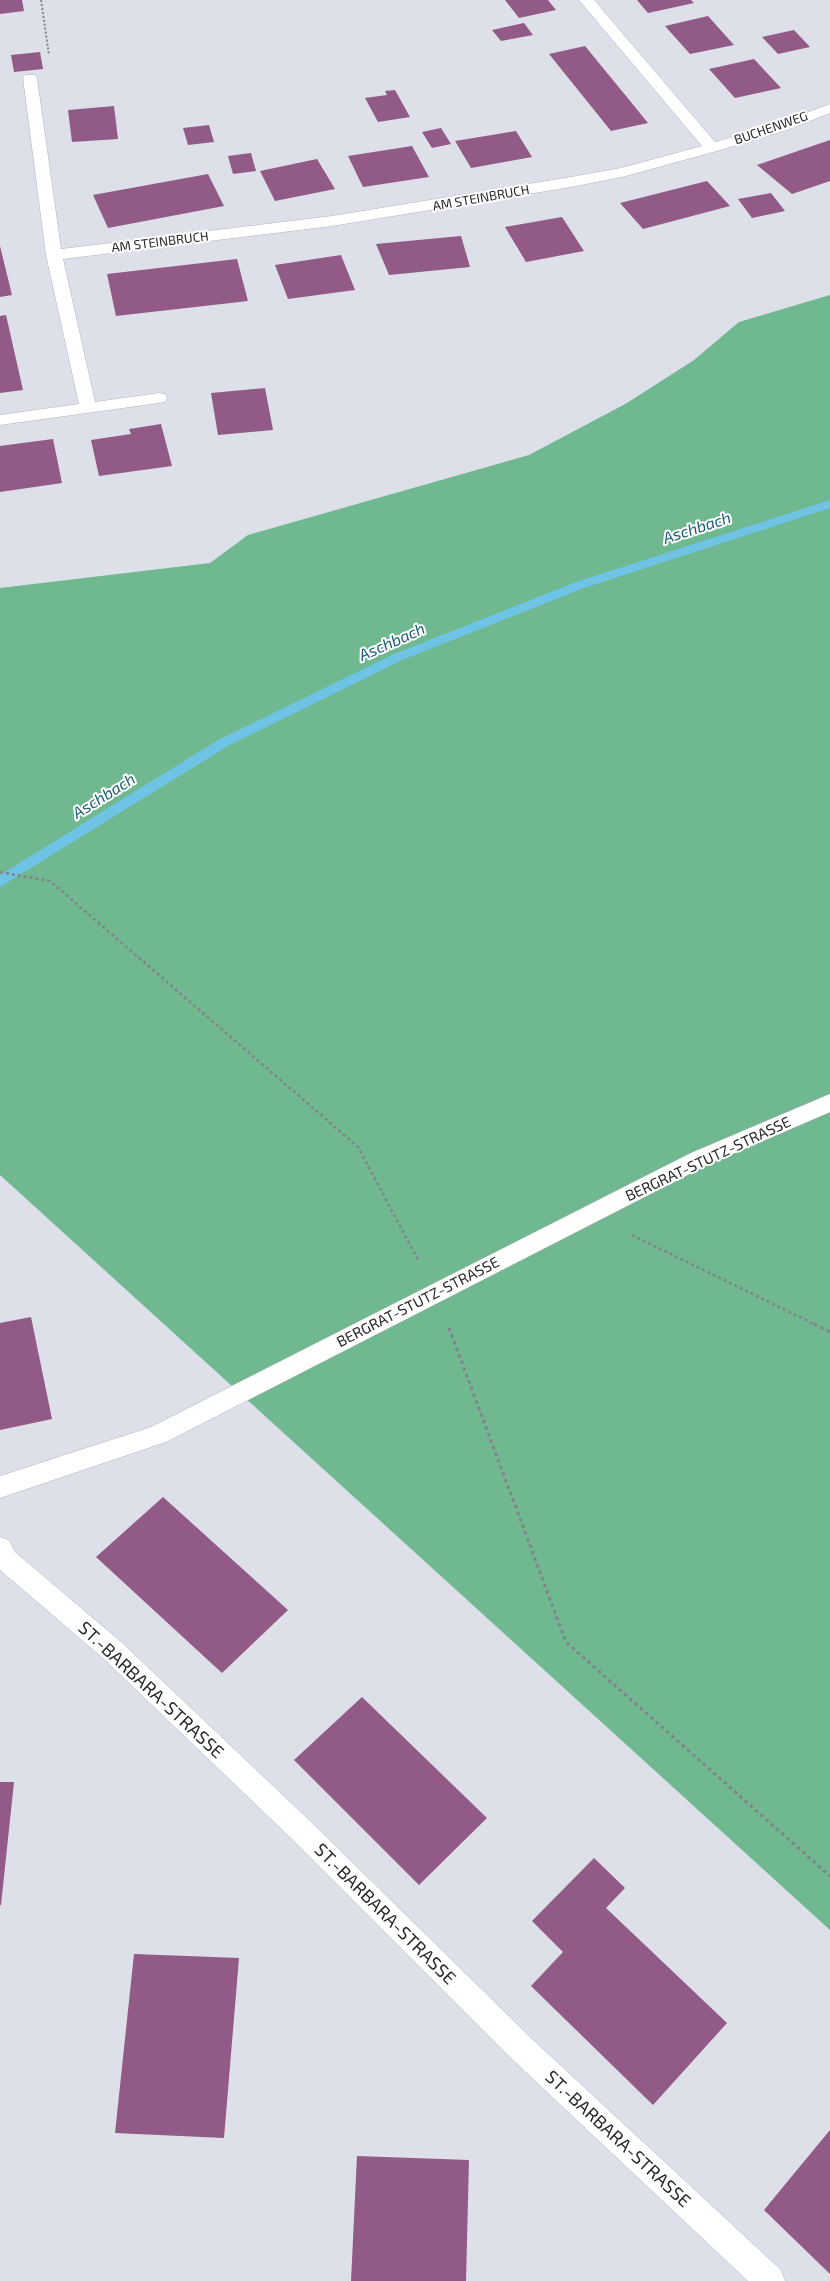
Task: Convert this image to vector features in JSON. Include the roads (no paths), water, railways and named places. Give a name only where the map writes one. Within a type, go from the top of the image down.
[{"type":"street","points":[[586,0],[712,148]]},
{"type":"street","points":[[30,78],[54,255],[88,408]]},
{"type":"street","name":"BUCHENWEG","points":[[712,148],[782,127],[830,108]]},
{"type":"street","name":"AM STEINBRUCH","points":[[54,255],[332,221],[441,205],[622,172],[712,148]]},
{"type":"street","points":[[0,420],[159,398]]},
{"type":"street","name":"BERGRAT-STUTZ-STRASSE","points":[[0,1487],[158,1435],[699,1159],[830,1103]]},
{"type":"street","name":"ST.-BARBARA-STRASSE","points":[[0,1548],[6,1560],[118,1656],[301,1830],[523,2050],[770,2281]]},
{"type":"waterway","name":"Aschbach","points":[[0,882],[223,743],[398,657],[580,585],[830,504]]}]
